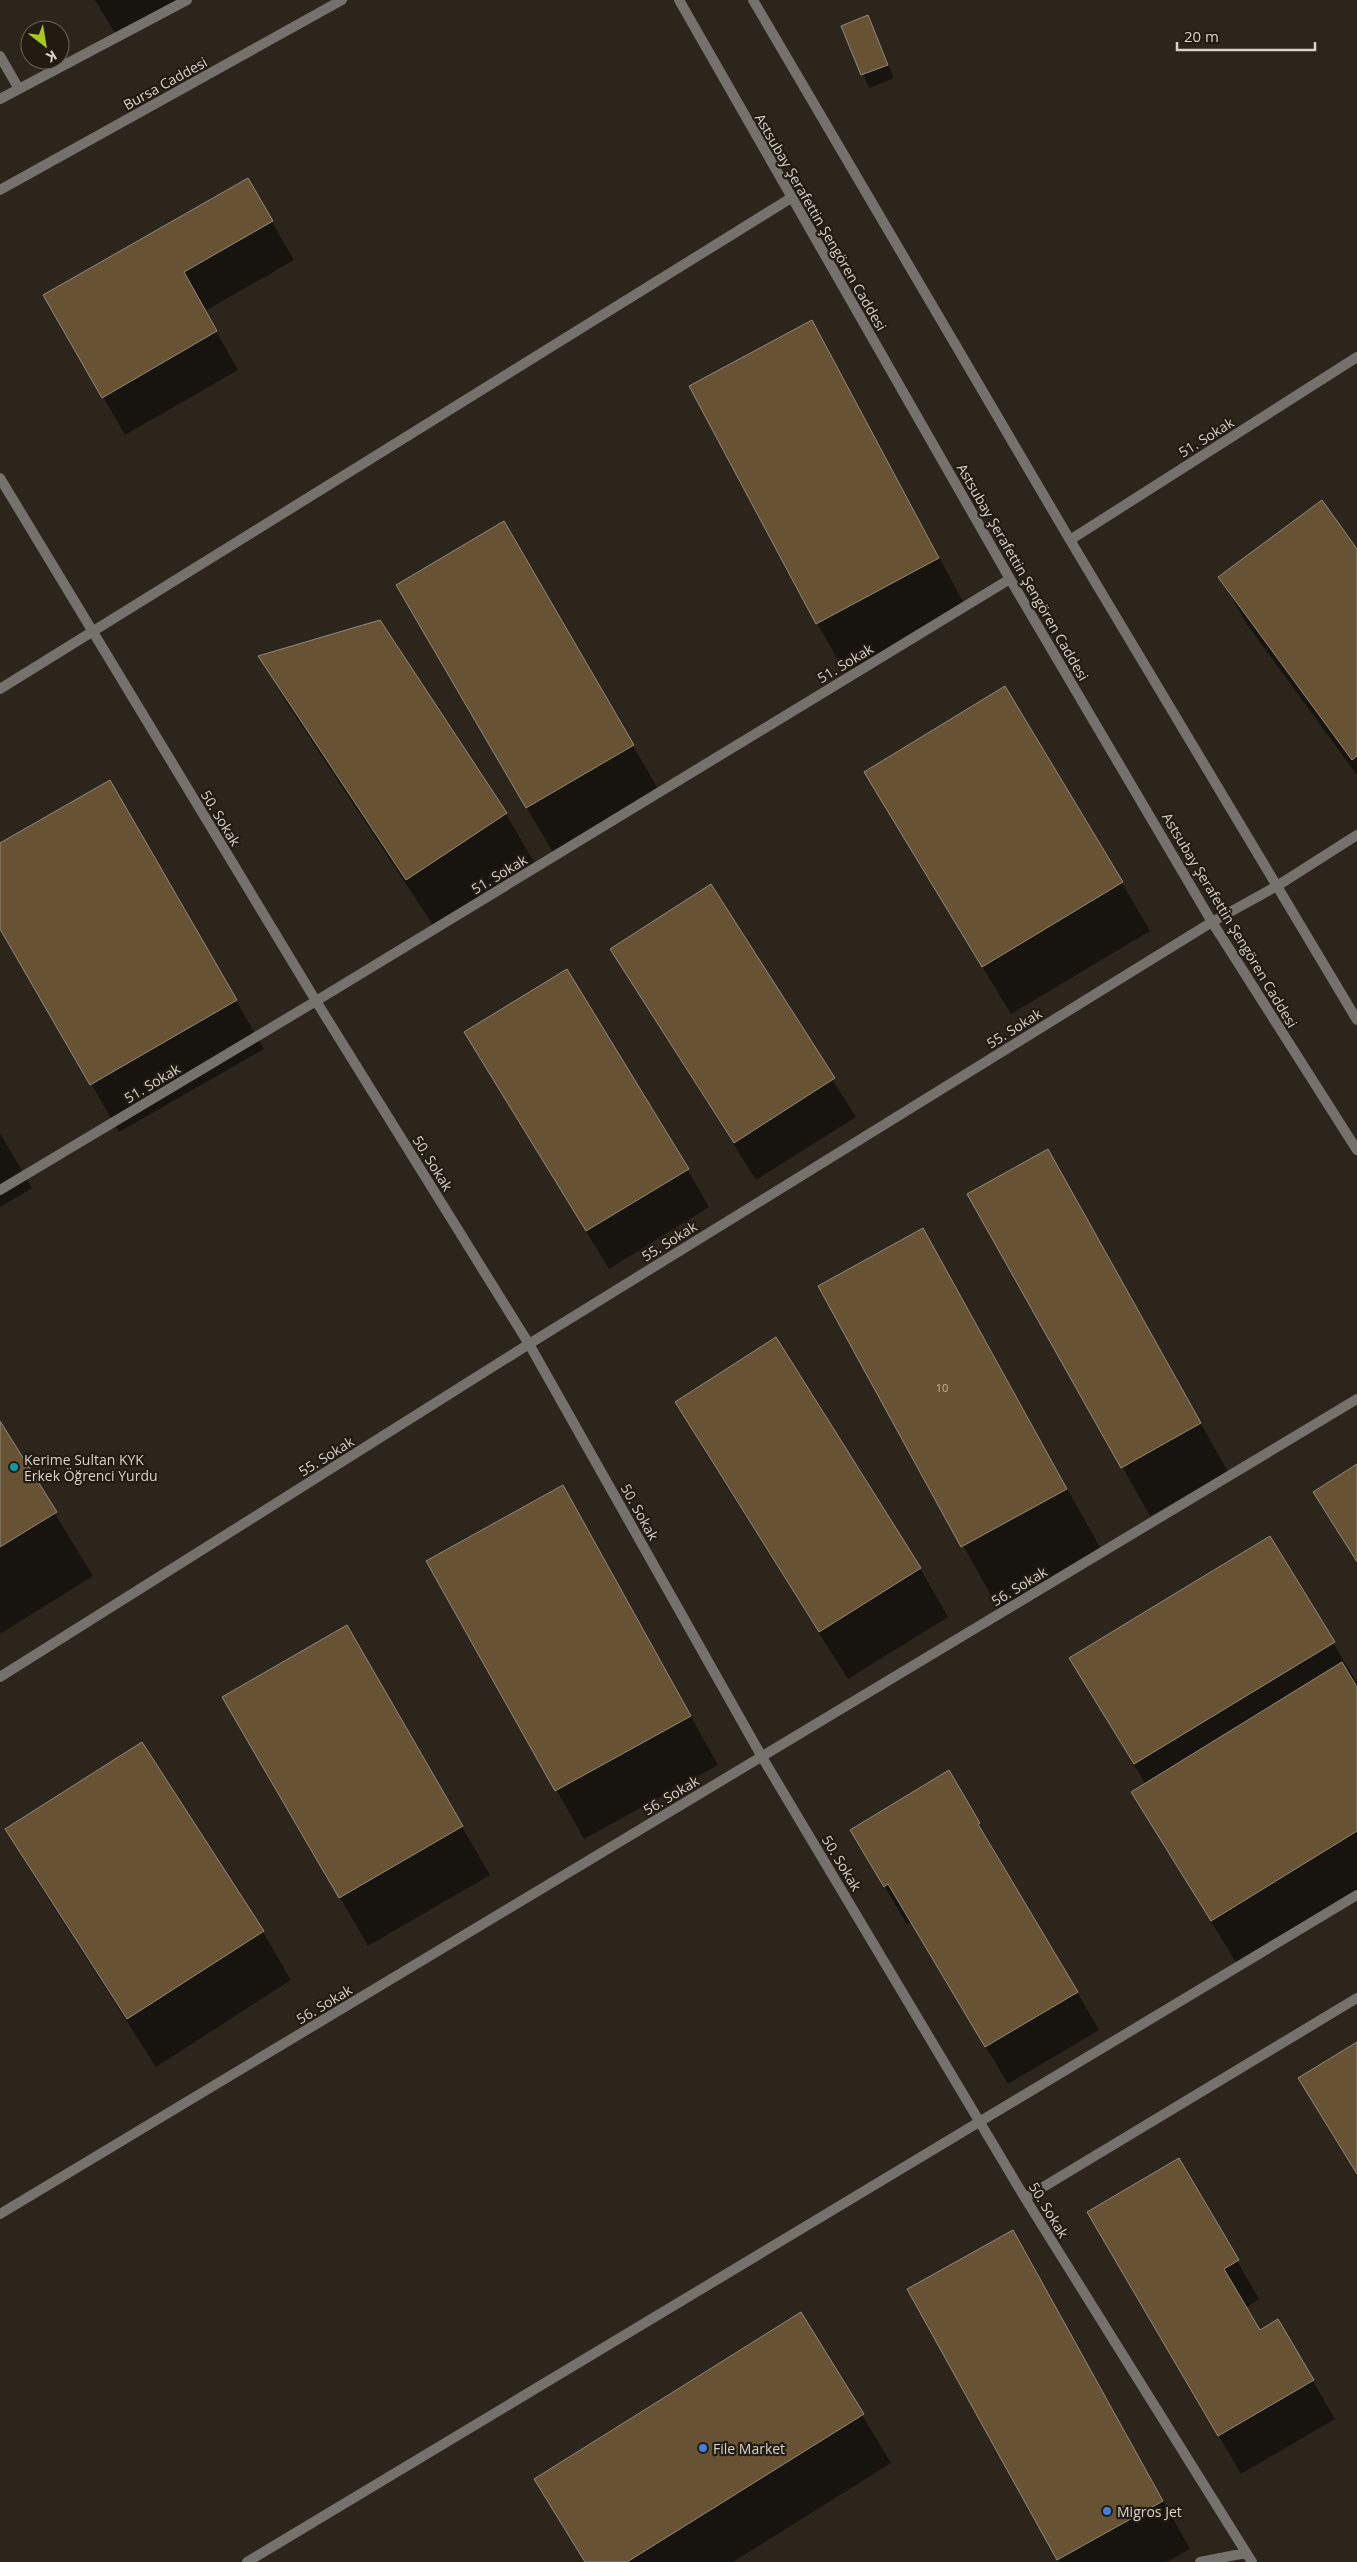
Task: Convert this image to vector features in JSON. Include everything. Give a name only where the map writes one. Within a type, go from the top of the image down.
[{"type":"street","points":[[0,99],[187,0]]},
{"type":"street","name":"Bursa Caddesi","points":[[0,190],[342,0]]},
{"type":"street","name":"Astsubay Şerafettin Şengören Caddesi","points":[[679,0],[1010,578],[1212,922],[1357,1150]]},
{"type":"street","points":[[753,0],[1070,540],[1357,1020]]},
{"type":"street","points":[[0,56],[18,89]]},
{"type":"street","points":[[0,689],[791,198]]},
{"type":"street","name":"51. Sokak","points":[[1070,540],[1357,357]]},
{"type":"street","name":"50. Sokak","points":[[0,478],[316,1001],[529,1344],[762,1756],[981,2121],[1025,2198],[1249,2558]]},
{"type":"street","name":"51. Sokak","points":[[0,1190],[316,1001],[1010,578]]},
{"type":"street","name":"55. Sokak","points":[[0,1677],[529,1344],[1212,922],[1277,886],[1357,835]]},
{"type":"street","name":"56. Sokak","points":[[0,2214],[1357,1399]]},
{"type":"street","points":[[247,2562],[1357,1894]]},
{"type":"street","points":[[1025,2198],[1357,1998]]},
{"type":"street","points":[[1200,2562],[1249,2558]]},
{"type":"building","points":[[868,15],[888,65],[861,75],[841,26]]},
{"type":"building","points":[[248,178],[273,221],[184,272],[217,331],[102,398],[43,295]]},
{"type":"building","points":[[812,320],[939,558],[816,624],[689,386]]},
{"type":"building","points":[[1322,500],[1357,549],[1357,756],[1352,760],[1218,577]]},
{"type":"building","points":[[504,521],[634,745],[526,808],[396,585]]},
{"type":"building","points":[[380,620],[507,813],[406,880],[258,656]]},
{"type":"building","points":[[1005,686],[1123,882],[982,967],[864,772]]},
{"type":"building","points":[[110,780],[237,1000],[90,1085],[0,929],[0,843]]},
{"type":"building","points":[[711,884],[835,1078],[734,1143],[610,949]]},
{"type":"building","points":[[567,969],[689,1169],[586,1231],[464,1032]]},
{"type":"building","points":[[1048,1149],[1201,1423],[1121,1468],[967,1194]]},
{"type":"building","points":[[923,1228],[1067,1489],[961,1547],[818,1286]]},
{"type":"building","points":[[776,1337],[921,1568],[819,1632],[675,1402]]},
{"type":"building","name":"Kerime Sultan KYK Erkek Öğrenci Yurdu","points":[[0,1421],[57,1512],[0,1547]]},
{"type":"building","points":[[1357,1464],[1357,1562],[1313,1492]]},
{"type":"building","points":[[563,1485],[691,1716],[555,1791],[426,1561]]},
{"type":"building","points":[[1270,1536],[1335,1642],[1134,1764],[1069,1658]]},
{"type":"building","points":[[347,1625],[463,1826],[339,1898],[222,1697]]},
{"type":"building","points":[[1342,1662],[1357,1687],[1357,1831],[1211,1921],[1131,1792]]},
{"type":"building","points":[[142,1742],[264,1931],[127,2019],[5,1829]]},
{"type":"building","points":[[949,1770],[980,1823],[978,1824],[1078,1992],[985,2047],[888,1884],[884,1887],[850,1830]]},
{"type":"building","points":[[1357,2042],[1357,2174],[1298,2078]]},
{"type":"building","points":[[1179,2158],[1239,2260],[1224,2269],[1260,2330],[1278,2319],[1314,2380],[1218,2436],[1087,2212]]},
{"type":"building","points":[[1013,2230],[1163,2501],[1057,2560],[907,2289]]},
{"type":"building","points":[[801,2312],[864,2414],[627,2562],[585,2562],[534,2479]]},
{"type":"place","name":"Kerime Sultan KYK Erkek Öğrenci Yurdu","points":[[14,1467]]},
{"type":"place","name":"File Market","points":[[703,2448]]},
{"type":"place","name":"Migros Jet","points":[[1107,2511]]}]
